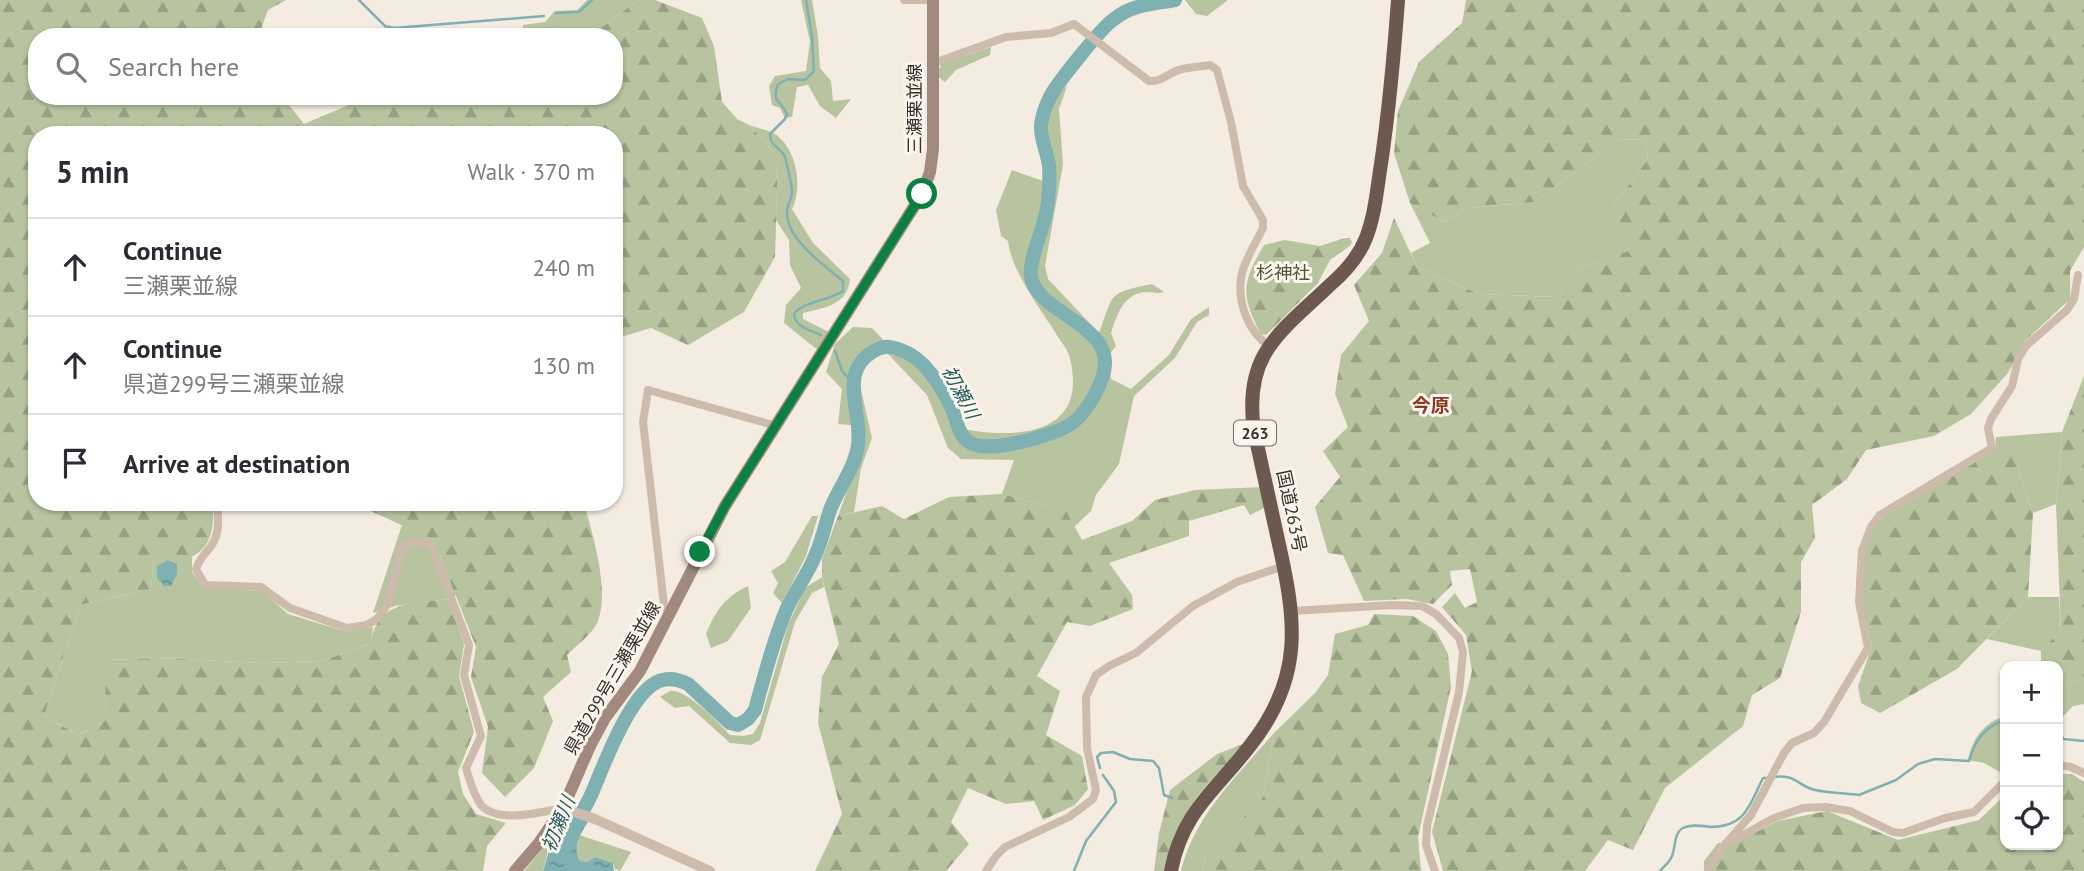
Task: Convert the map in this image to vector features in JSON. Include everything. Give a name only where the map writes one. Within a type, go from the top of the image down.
[{"type":"highway","name":"国道263号","points":[[1171,871],[1185,826],[1201,801],[1250,746],[1283,689],[1289,668],[1292,611],[1251,407],[1253,382],[1261,359],[1280,332],[1352,262],[1366,239],[1376,201],[1392,84],[1398,0]]},
{"type":"main road","name":"三瀬栗並線","points":[[777,426],[922,194],[930,172],[933,149],[933,0]]},
{"type":"main road","name":"県道299号三瀬栗並線","points":[[515,871],[565,808],[605,718],[640,671],[725,506],[777,426]]},
{"type":"street","points":[[904,0],[933,0]]},
{"type":"street","points":[[931,64],[1006,37],[1051,33],[1074,24],[1149,81],[1162,80],[1176,71],[1192,67],[1210,65],[1217,70],[1231,122],[1243,187],[1263,220],[1263,228],[1242,273],[1240,296],[1247,320],[1262,341],[1269,346]]},
{"type":"street","points":[[1708,871],[1721,849],[1751,815],[1767,782],[1792,744],[1814,733],[1824,722],[1868,648],[1859,602],[1863,550],[1871,527],[1880,515],[1992,448],[1989,428],[1991,419],[2012,386],[2018,359],[2026,346],[2067,310],[2074,299],[2078,275]]},
{"type":"street","points":[[670,613],[664,605],[643,422],[648,390],[777,426]]},
{"type":"street","points":[[217,511],[218,526],[214,543],[200,557],[196,569],[205,585],[261,587],[290,608],[347,628],[367,625],[377,619],[388,604],[402,547],[416,541],[431,545],[469,645],[464,675],[481,736],[466,768],[473,792],[483,808],[505,815],[530,815],[565,808],[710,871]]},
{"type":"street","points":[[986,871],[1005,847],[1069,817],[1093,799],[1096,790],[1087,748],[1086,697],[1096,675],[1136,653],[1193,606],[1237,582],[1284,566]]},
{"type":"street","points":[[1292,611],[1392,605],[1422,606],[1436,614],[1459,638],[1463,652],[1459,692],[1427,826],[1426,845],[1435,871]]},
{"type":"street","points":[[2063,766],[2084,773]]},
{"type":"street","points":[[1721,849],[1744,833],[1774,818],[1803,808],[1825,807],[1850,811],[1893,832],[1903,833],[1945,818],[1974,812],[2000,786]]},
{"type":"green space","points":[[0,0],[286,0],[268,10],[261,28],[28,28],[28,105],[289,105],[304,124],[349,105],[623,105],[623,28],[601,28],[638,0],[655,0],[702,18],[714,46],[722,102],[737,119],[749,125],[778,157],[775,257],[744,312],[688,345],[651,328],[623,336],[623,126],[28,126],[28,511],[213,511],[209,539],[200,551],[184,558],[154,559],[151,589],[80,605],[44,716],[79,735],[105,721],[106,660],[158,658],[263,663],[322,661],[371,643],[375,629],[389,611],[410,604],[448,599],[464,644],[459,676],[474,732],[458,772],[463,794],[476,814],[506,823],[487,846],[483,871],[0,871]]},
{"type":"green space","points":[[587,0],[638,0],[601,28],[523,28],[523,25],[545,22],[555,11],[577,10]]},
{"type":"green space","points":[[801,0],[812,0],[820,68],[831,81],[833,101],[851,99],[836,118],[820,106],[808,85],[797,87],[792,117],[785,118],[780,108],[772,105],[769,86],[775,76],[806,71],[810,42]]},
{"type":"green space","points":[[1185,0],[1228,0],[1207,16],[1196,14]]},
{"type":"green space","points":[[1466,0],[2084,0],[2084,247],[2070,271],[2070,299],[2025,341],[2008,373],[1971,414],[1934,436],[1866,450],[1847,479],[1812,505],[1815,538],[1801,562],[1801,612],[1780,678],[1752,695],[1743,726],[1665,788],[1633,850],[1608,840],[1585,871],[1443,871],[1432,832],[1472,671],[1466,635],[1442,607],[1455,593],[1465,608],[1477,602],[1470,569],[1450,571],[1452,585],[1433,604],[1407,599],[1364,601],[1343,555],[1328,553],[1315,507],[1340,477],[1323,451],[1348,427],[1335,394],[1341,355],[1369,321],[1354,285],[1382,253],[1394,218],[1417,267],[1479,294],[1556,297],[1582,267],[1641,247],[1619,231],[1612,208],[1648,159],[1645,139],[1618,140],[1535,202],[1468,208],[1444,222],[1410,203],[1394,153],[1398,111],[1419,62],[1462,23]]},
{"type":"green space","points":[[991,47],[990,55],[956,70],[945,82],[937,76],[941,64]]},
{"type":"green space","points":[[1067,86],[1059,109],[1063,164],[1045,266],[1048,279],[1099,333],[1110,303],[1119,293],[1152,284],[1164,292],[1139,293],[1127,300],[1113,326],[1111,333],[1116,346],[1109,355],[1111,379],[1131,389],[1169,355],[1191,319],[1209,307],[1209,315],[1197,322],[1175,358],[1134,396],[1119,464],[1096,495],[1091,511],[1074,527],[1065,511],[1002,494],[1014,460],[961,459],[948,448],[927,395],[888,354],[878,355],[865,365],[859,381],[872,438],[861,468],[854,512],[838,516],[865,441],[861,426],[838,424],[842,389],[826,372],[835,344],[853,327],[872,328],[887,344],[930,367],[963,429],[997,433],[1032,430],[1052,422],[1066,409],[1073,383],[1069,355],[1020,276],[1008,241],[1001,236],[996,210],[1012,170],[1043,181],[1052,179],[1051,146],[1045,121],[1054,96]]},
{"type":"green space","points":[[749,125],[775,134],[788,149],[796,169],[797,180],[792,209],[813,243],[850,279],[840,300],[827,307],[803,313],[803,319],[829,332],[819,351],[784,323],[786,305],[801,288],[790,265],[789,240],[776,220],[778,157]]},
{"type":"green space","points":[[1645,139],[1648,159],[1612,208],[1642,247],[1582,267],[1556,297],[1479,294],[1417,267],[1411,253],[1430,243],[1410,203],[1444,222],[1468,208],[1535,202],[1618,140]]},
{"type":"green space","name":"杉神社","points":[[1350,238],[1350,246],[1330,260],[1318,283],[1266,335],[1261,334],[1250,309],[1246,289],[1251,269],[1264,245],[1285,240],[1320,246]]},
{"type":"green space","points":[[2084,376],[2084,676],[2063,688],[2063,661],[2041,661],[2041,651],[2061,630],[2056,504],[2062,432]]},
{"type":"green space","points":[[2062,432],[2056,504],[2033,513],[2016,461],[1995,450],[1996,437]]},
{"type":"green space","points":[[1994,450],[2005,451],[2016,461],[2033,513],[2028,597],[1957,669],[1880,713],[1861,703],[1858,686],[1872,646],[1862,603],[1865,550],[1873,527],[1897,506]]},
{"type":"green space","points":[[1263,487],[1266,507],[1250,515],[1244,505],[1189,521],[1189,536],[1109,563],[1132,595],[1133,609],[1090,626],[1067,622],[1037,676],[1060,691],[1046,735],[1082,756],[1088,789],[1075,805],[1043,820],[1034,801],[1006,804],[968,788],[951,822],[969,844],[946,871],[815,871],[842,814],[818,723],[822,677],[839,644],[822,577],[822,559],[838,516],[882,506],[904,519],[949,497],[1002,494],[1066,511],[1082,540],[1132,521],[1155,500],[1195,490]]},
{"type":"green space","points":[[371,511],[586,511],[599,562],[601,610],[595,627],[567,655],[571,672],[543,697],[553,721],[534,768],[505,797],[482,773],[488,727],[471,677],[476,647],[434,540]]},
{"type":"green space","points":[[812,516],[818,516],[806,556],[782,603],[773,593],[778,583],[771,571],[785,562]]},
{"type":"green space","points":[[402,525],[434,540],[456,595],[448,599],[395,606],[373,613]]},
{"type":"green space","points":[[192,556],[192,572],[204,588],[262,591],[288,614],[347,632],[373,627],[371,643],[322,661],[263,663],[158,658],[107,660],[105,721],[79,735],[44,716],[80,605],[151,589],[154,559]]},
{"type":"green space","points":[[822,577],[824,587],[812,593],[795,622],[760,740],[751,745],[730,743],[689,706],[675,708],[660,697],[670,691],[685,695],[730,735],[753,734],[760,723],[788,625],[805,588]]},
{"type":"green space","points":[[748,586],[751,608],[728,641],[711,648],[706,634],[714,618],[727,600]]},
{"type":"green space","points":[[2028,597],[2059,597],[2061,630],[2041,651],[1987,639]]},
{"type":"green space","points":[[1374,614],[1413,616],[1436,631],[1448,654],[1451,687],[1418,837],[1421,871],[1202,871],[1207,854],[1263,797],[1274,733],[1315,693],[1328,675],[1335,634],[1368,625]]},
{"type":"green space","points":[[2084,676],[2084,704],[2073,706],[2063,717],[2063,688]]},
{"type":"green space","points":[[2000,718],[2000,772],[1984,763],[1968,760],[1980,732]]},
{"type":"green space","points":[[1274,733],[1263,797],[1207,854],[1202,871],[1181,871],[1187,851],[1207,814]]},
{"type":"green space","points":[[1246,743],[1195,800],[1176,832],[1164,871],[1154,871],[1159,833],[1170,790],[1217,754]]},
{"type":"green space","points":[[2063,774],[2072,774],[2084,782],[2084,871],[1704,871],[1704,861],[1718,843],[1731,845],[1778,821],[1827,811],[1898,840],[1979,820],[2000,800],[2000,850],[2063,850]]},
{"type":"green space","points":[[579,835],[631,852],[620,871],[615,869],[613,863],[595,857],[587,862],[580,861],[576,853]]},
{"type":"green space","points":[[551,838],[543,871],[524,871]]},
{"type":"water","points":[[168,560],[177,564],[177,574],[171,586],[164,586],[157,578],[157,566]]},
{"type":"water","points":[[567,817],[588,822],[577,846],[580,861],[587,862],[595,857],[613,863],[614,871],[543,871],[552,841]]},
{"type":"waterway","points":[[359,0],[385,26],[394,28],[544,16]]},
{"type":"waterway","points":[[556,13],[579,12],[592,0]]},
{"type":"waterway","points":[[806,0],[814,71],[805,80],[788,79],[778,84],[776,98],[787,114],[770,134],[772,143],[785,157],[791,181],[792,193],[787,212],[789,225],[809,252],[843,281],[843,291],[803,307],[794,314],[800,325],[821,335]]},
{"type":"waterway","name":"初瀬川","points":[[575,827],[625,719],[652,685],[670,679],[688,684],[730,723],[738,725],[748,719],[755,710],[785,613],[812,563],[830,510],[856,454],[859,432],[854,379],[857,368],[865,358],[878,349],[890,347],[918,360],[944,393],[963,436],[978,445],[1004,445],[1050,434],[1071,424],[1086,409],[1103,375],[1105,358],[1099,344],[1089,332],[1047,300],[1036,289],[1031,276],[1032,260],[1047,210],[1049,192],[1049,165],[1042,135],[1042,118],[1054,90],[1108,24],[1136,7],[1175,0]]},
{"type":"waterway","points":[[835,351],[842,371],[853,383]]},
{"type":"waterway","points":[[1774,777],[1787,777],[1815,790],[1859,795],[1896,780],[1918,764],[1935,759],[1969,761],[1981,735],[2000,722]]},
{"type":"waterway","points":[[2063,739],[2084,741]]},
{"type":"waterway","points":[[1100,768],[1097,757],[1101,753],[1113,752],[1130,759],[1153,761],[1159,768],[1164,795],[1172,798]]},
{"type":"waterway","points":[[1074,871],[1086,841],[1116,802],[1114,791],[1103,775]]},
{"type":"waterway","points":[[1660,871],[1671,858],[1680,830],[1689,826],[1711,827],[1732,823],[1745,812],[1763,778],[1767,778]]},
{"type":"district","name":"今原","points":[[1431,405]]},
{"type":"route","points":[[700,552],[725,506],[922,194]]}]
